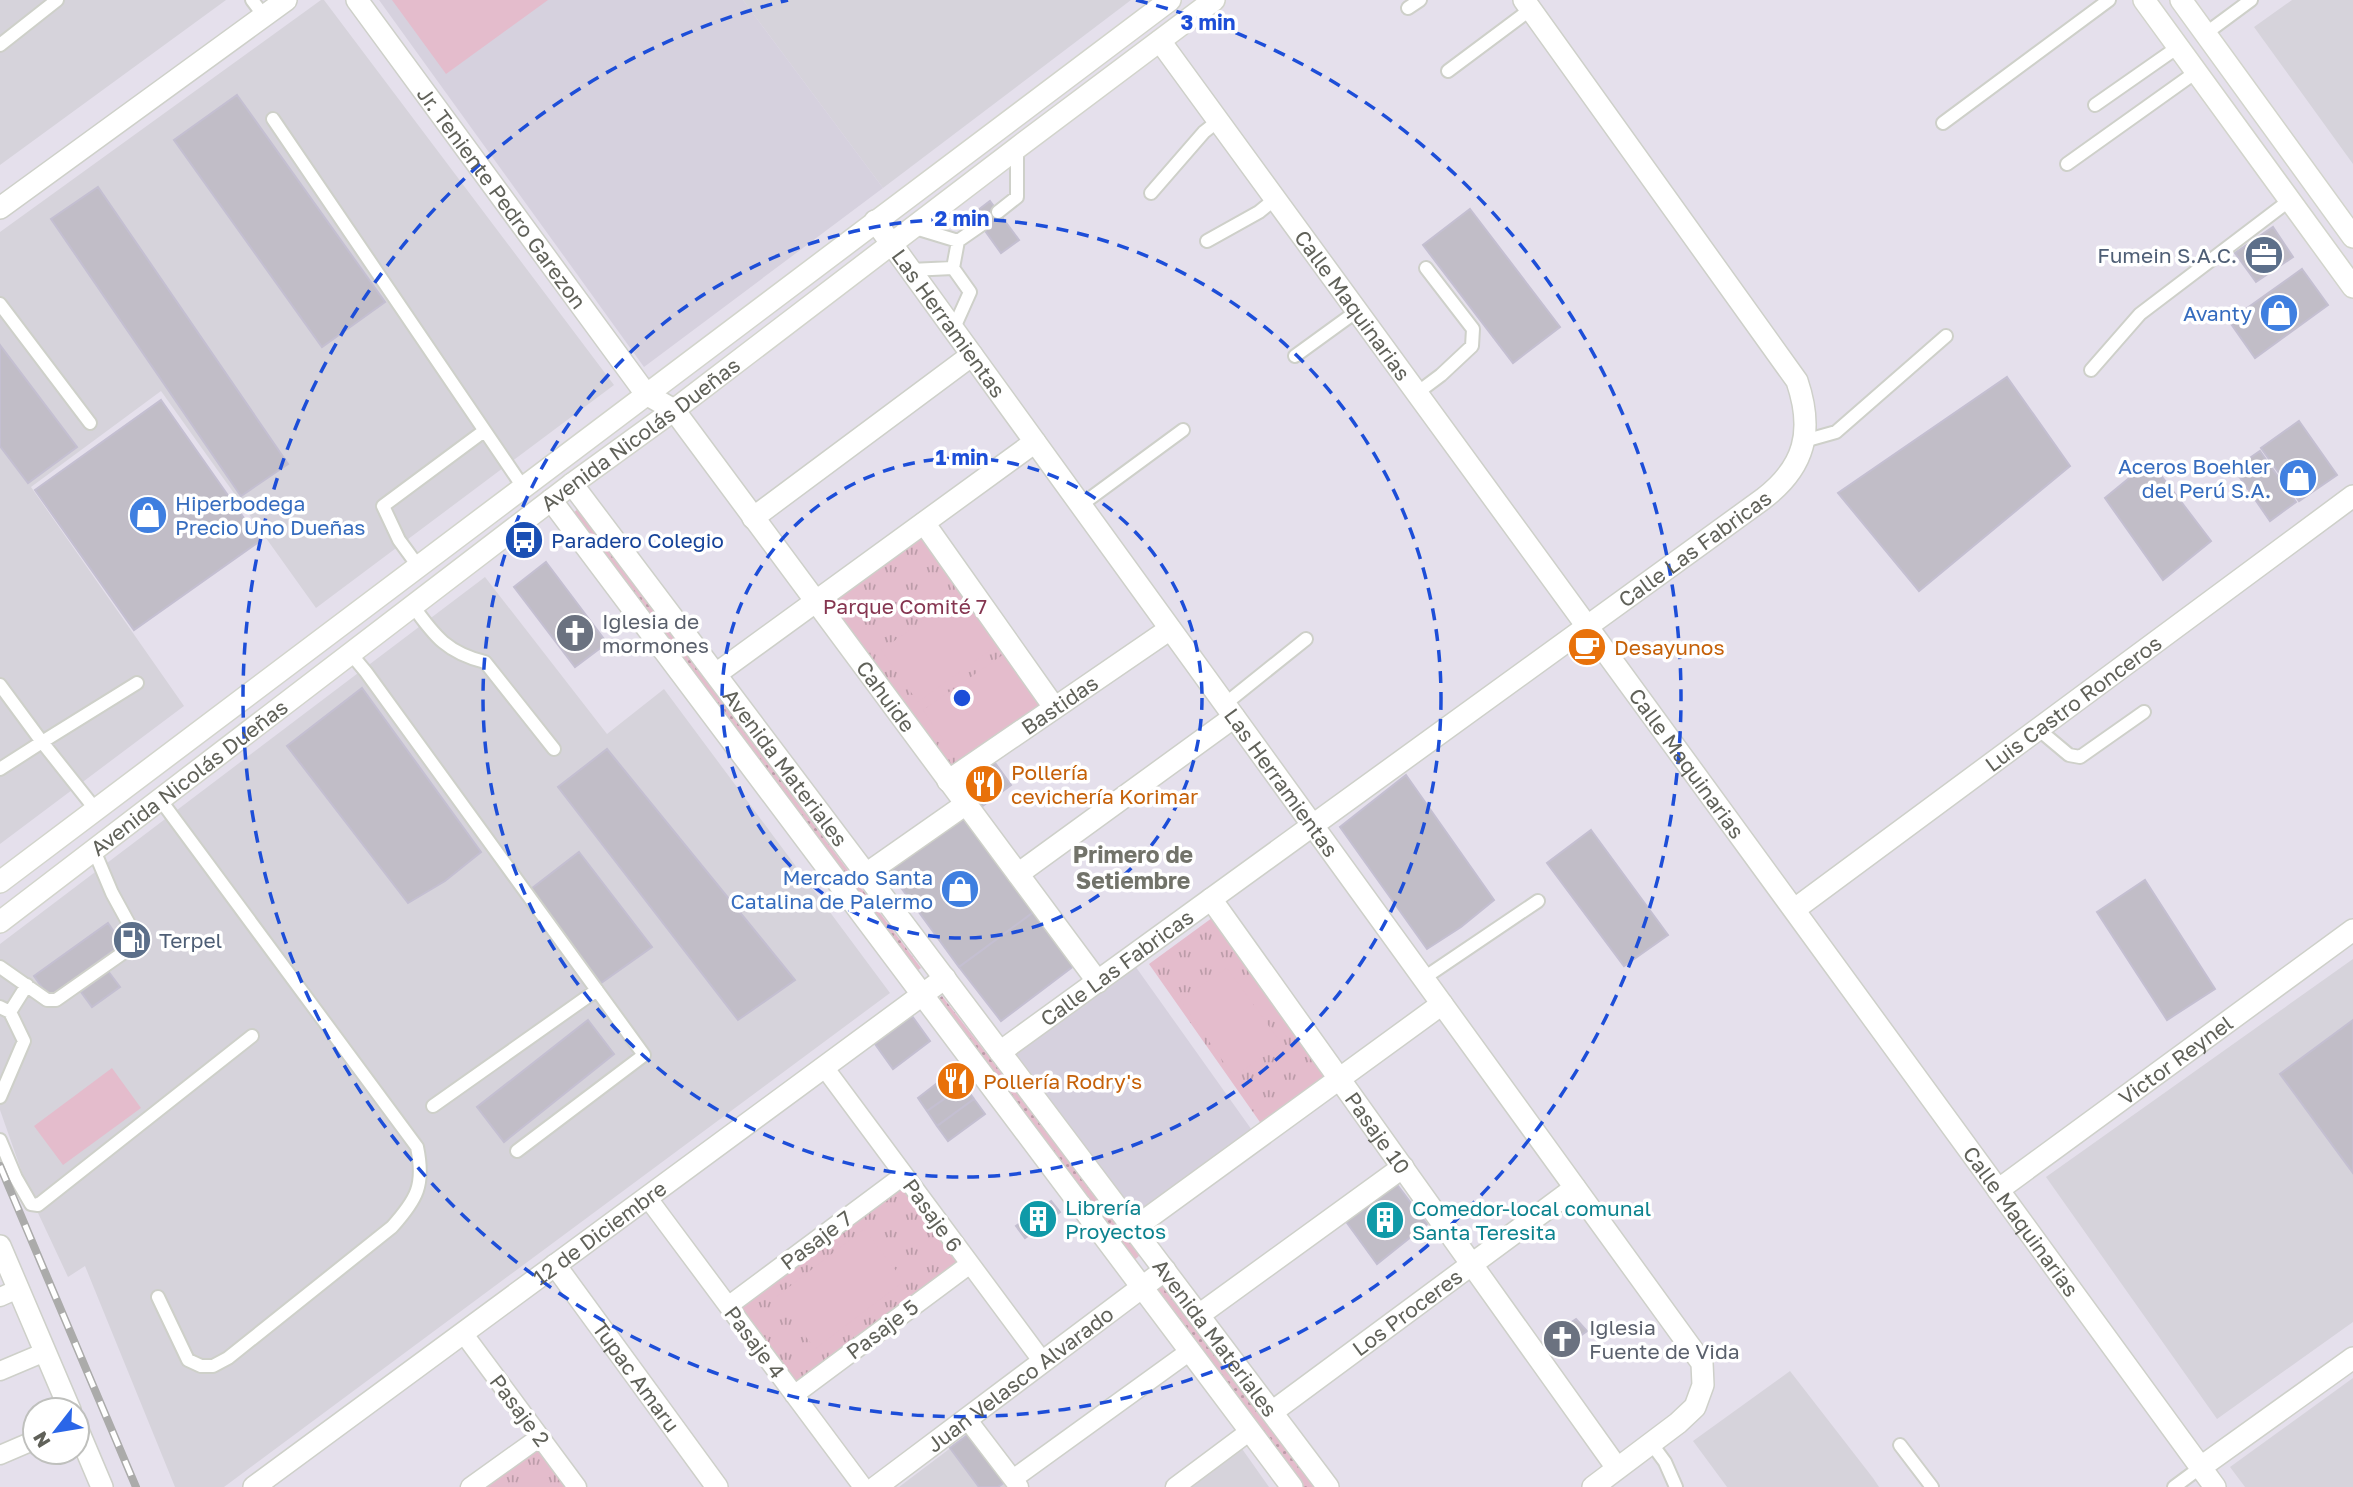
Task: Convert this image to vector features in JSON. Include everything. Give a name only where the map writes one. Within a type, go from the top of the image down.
[{"type":"street","points":[[0,208],[258,8],[286,0]]},
{"type":"street","name":"Jr. Teniente Pedro Garezon","points":[[357,0],[646,394]]},
{"type":"street","name":"Avenida Nicolás Dueñas","points":[[0,883],[1170,0]]},
{"type":"street","name":"Avenida Nicolás Dueñas","points":[[0,922],[93,848],[572,484],[674,410],[1214,0]]},
{"type":"street","points":[[2144,0],[2353,287]]},
{"type":"street","points":[[2181,0],[2353,237]]},
{"type":"street","name":"Calle Las Fabricas","points":[[1000,1052],[1779,487],[1791,473],[1804,441],[1806,422],[1804,402],[1797,381],[1528,4]]},
{"type":"street","name":"Calle Maquinarias","points":[[1160,41],[2215,1487]]},
{"type":"street","points":[[1013,117],[1023,143]]},
{"type":"street","name":"Las Herramientas","points":[[875,221],[1702,1363],[1703,1385],[1695,1407],[1651,1443]]},
{"type":"street","points":[[753,518],[972,355]]},
{"type":"street","points":[[646,394],[674,410]]},
{"type":"street","name":"Cahuide","points":[[674,410],[1098,982]]},
{"type":"street","points":[[716,674],[1035,442]]},
{"type":"street","name":"Avenida Materiales","points":[[572,484],[1328,1487]]},
{"type":"street","name":"Luis Castro Ronceros","points":[[1795,909],[2353,496]]},
{"type":"street","name":"Avenida Materiales","points":[[551,500],[1292,1487]]},
{"type":"street","points":[[924,523],[1054,707]]},
{"type":"street","name":"Bastidas","points":[[948,781],[1170,629]]},
{"type":"street","points":[[1018,874],[1230,711]]},
{"type":"street","points":[[866,874],[965,804]]},
{"type":"street","name":"Pasaje 10","points":[[1212,899],[1617,1468]]},
{"type":"street","name":"Victor Reynel","points":[[1998,1190],[2353,930]]},
{"type":"street","name":"12 de Diciembre","points":[[254,1487],[945,978]]},
{"type":"street","points":[[1133,1229],[1442,1004]]},
{"type":"street","name":"Pasaje 6","points":[[824,1067],[1043,1362]]},
{"type":"street","points":[[1199,1315],[1403,1167]]},
{"type":"street","name":"Pasaje 7","points":[[728,1306],[904,1175]]},
{"type":"street","name":"Los Proceres","points":[[1272,1412],[1575,1188]]},
{"type":"street","name":"Pasaje 4","points":[[647,1197],[863,1487]]},
{"type":"street","points":[[0,1246],[9,1293],[45,1352],[63,1396]]},
{"type":"street","name":"Pasaje 5","points":[[794,1395],[970,1264]]},
{"type":"street","name":"Tupac Amaru","points":[[555,1265],[717,1487]]},
{"type":"street","name":"Juan Velasco Alvarado","points":[[876,1487],[1165,1270]]},
{"type":"street","name":"Pasaje 2","points":[[463,1333],[578,1487]]},
{"type":"street","points":[[967,1419],[1016,1483],[1190,1350]]},
{"type":"street","points":[[0,1371],[45,1352]]},
{"type":"street","points":[[2201,1467],[2353,1358]]},
{"type":"street","points":[[1175,1487],[1250,1431]]},
{"type":"street","points":[[470,1487],[540,1437]]},
{"type":"street","points":[[1592,1487],[1651,1443]]},
{"type":"street","points":[[0,1455],[21,1446]]},
{"type":"street","points":[[91,1462],[101,1487]]},
{"type":"lane","points":[[0,45],[57,0]]},
{"type":"lane","points":[[1408,8],[1420,0]]},
{"type":"lane","points":[[1942,124],[2109,0]]},
{"type":"lane","points":[[2205,34],[2251,0]]},
{"type":"lane","points":[[1448,71],[1528,4]]},
{"type":"lane","points":[[2095,105],[2178,47]]},
{"type":"lane","points":[[2067,164],[2196,72]]},
{"type":"lane","points":[[273,119],[523,487]]},
{"type":"lane","points":[[1151,193],[1204,132],[1218,121]]},
{"type":"lane","points":[[998,212],[1017,197],[1023,143]]},
{"type":"lane","points":[[1207,241],[1259,212],[1275,199]]},
{"type":"lane","points":[[2091,370],[2140,314],[2290,201]]},
{"type":"lane","points":[[953,330],[970,292],[953,268],[958,241],[981,225]]},
{"type":"lane","points":[[912,227],[958,241]]},
{"type":"lane","points":[[910,270],[953,268]]},
{"type":"lane","points":[[1417,393],[1472,346],[1472,329],[1426,268]]},
{"type":"lane","points":[[0,303],[90,423]]},
{"type":"lane","points":[[1295,356],[1357,311]]},
{"type":"lane","points":[[1804,441],[1836,432],[1946,336]]},
{"type":"lane","points":[[1081,505],[1183,430]]},
{"type":"lane","points":[[418,566],[399,540],[383,506],[484,431]]},
{"type":"lane","points":[[413,606],[439,641],[468,658],[485,662],[554,749]]},
{"type":"lane","points":[[1230,711],[1306,639]]},
{"type":"lane","points":[[351,654],[643,1053],[643,1057],[517,1151]]},
{"type":"lane","points":[[0,769],[137,683]]},
{"type":"lane","points":[[0,685],[96,810]]},
{"type":"lane","points":[[2038,729],[2069,755],[2080,757],[2144,712]]},
{"type":"lane","points":[[158,1297],[188,1360],[201,1366],[213,1366],[228,1358],[392,1227],[412,1205],[419,1185],[420,1164],[417,1147],[159,798]]},
{"type":"lane","points":[[0,967],[47,1000],[56,1000],[130,948],[135,935],[112,893],[93,848]]},
{"type":"lane","points":[[1424,978],[1538,901]]},
{"type":"lane","points":[[0,1097],[24,1041],[5,1009],[27,985]]},
{"type":"lane","points":[[433,1106],[597,990]]},
{"type":"lane","points":[[0,1140],[16,1178],[31,1204],[38,1205],[252,1036]]},
{"type":"lane","points":[[1651,1443],[1665,1462],[1676,1487]]},
{"type":"lane","points":[[1900,1445],[1932,1487]]},
{"type":"lane","points":[[2174,1487],[2201,1467]]},
{"type":"shaded area","points":[[0,0],[226,0],[0,165]]},
{"type":"shaded area","points":[[324,0],[614,385],[316,608],[161,391],[31,487],[184,706],[0,844],[0,232]]},
{"type":"shaded area","points":[[379,0],[743,0],[883,188],[644,367]]},
{"type":"shaded area","points":[[743,0],[1131,0],[883,188]]},
{"type":"shaded area","points":[[2292,0],[2353,0],[2353,164],[2254,27]]},
{"type":"shaded area","points":[[485,577],[607,734],[664,689],[890,993],[224,1487],[175,1487],[85,1266],[68,1277],[31,1198],[0,1110],[0,944]]},
{"type":"shaded area","points":[[1128,956],[1254,1133],[1134,1219],[1004,1045]]},
{"type":"shaded area","points":[[2353,959],[2353,1322],[2217,1419],[2046,1177]]},
{"type":"shaded area","points":[[1790,1371],[1879,1487],[1727,1487],[1693,1441]]},
{"type":"shaded area","points":[[2353,1378],[2353,1487],[2245,1487],[2230,1467]]},
{"type":"shaded area","points":[[973,1431],[1016,1487],[899,1487]]},
{"type":"shaded area","points":[[1240,1446],[1269,1487],[1184,1487]]},
{"type":"green space","points":[[392,0],[548,0],[446,74]]},
{"type":"green space","points":[[578,509],[921,968],[908,977],[567,518]]},
{"type":"green space","name":"Parque Comité 7","points":[[919,522],[1044,703],[953,769],[823,593]]},
{"type":"green space","points":[[962,594],[997,645],[918,702],[881,650]]},
{"type":"green space","points":[[1004,654],[1040,706],[958,762],[923,710]]},
{"type":"green space","points":[[1216,915],[1329,1078],[1262,1125],[1149,964]]},
{"type":"green space","points":[[1227,968],[1281,1043],[1234,1077],[1180,1000]]},
{"type":"green space","points":[[942,996],[1141,1254],[1126,1268],[928,1007]]},
{"type":"green space","points":[[112,1068],[141,1108],[63,1165],[34,1126]]},
{"type":"green space","points":[[902,1181],[962,1262],[796,1390],[733,1306]]},
{"type":"green space","points":[[864,1229],[904,1281],[815,1349],[776,1297]]},
{"type":"green space","points":[[1160,1283],[1315,1487],[1294,1487],[1147,1293]]},
{"type":"green space","points":[[538,1443],[572,1487],[476,1487]]},
{"type":"building","points":[[237,95],[385,302],[322,347],[174,140]]},
{"type":"building","points":[[98,187],[288,464],[241,496],[51,219]]},
{"type":"building","points":[[990,201],[1019,240],[1001,253],[973,214]]},
{"type":"building","points":[[1470,209],[1560,327],[1513,363],[1423,245]]},
{"type":"building","name":"Fumein S.A.C.","points":[[2273,227],[2293,257],[2256,282],[2235,253]]},
{"type":"building","name":"Avanty","points":[[2302,269],[2328,305],[2255,358],[2229,321]]},
{"type":"building","points":[[0,345],[77,447],[28,483],[0,446]]},
{"type":"building","points":[[2007,377],[2070,466],[1919,591],[1838,493]]},
{"type":"building","name":"Hiperbodega Precio Uno Dueñas","points":[[161,400],[260,541],[134,630],[35,490]]},
{"type":"building","points":[[2299,421],[2337,475],[2299,501],[2261,448]]},
{"type":"building","points":[[2260,451],[2296,502],[2270,521],[2234,469]]},
{"type":"building","points":[[2150,461],[2211,541],[2163,580],[2105,498]]},
{"type":"building","points":[[546,562],[607,643],[575,667],[514,587]]},
{"type":"building","points":[[362,688],[481,852],[445,881],[408,903],[287,746]]},
{"type":"building","points":[[607,749],[795,980],[738,1020],[558,787]]},
{"type":"building","name":"Pollería cevichería Korimar","points":[[990,756],[1011,785],[977,810],[956,783]]},
{"type":"building","points":[[1406,775],[1494,900],[1461,927],[1427,949],[1340,827]]},
{"type":"building","name":"Mercado Santa Catalina de Palermo","points":[[961,812],[1035,911],[959,967],[886,867]]},
{"type":"building","points":[[1591,830],[1668,935],[1624,966],[1547,863]]},
{"type":"building","points":[[579,852],[652,947],[601,983],[531,889]]},
{"type":"building","points":[[2145,880],[2215,989],[2167,1020],[2097,912]]},
{"type":"building","points":[[1035,911],[1075,965],[1001,1021],[959,967]]},
{"type":"building","points":[[108,923],[122,944],[49,997],[34,976]]},
{"type":"building","points":[[108,971],[120,987],[92,1007],[81,992]]},
{"type":"building","points":[[912,1016],[930,1041],[893,1069],[875,1044]]},
{"type":"building","points":[[588,1020],[614,1054],[504,1142],[477,1107]]},
{"type":"building","points":[[2353,1020],[2353,1173],[2280,1074]]},
{"type":"building","points":[[953,1071],[964,1085],[927,1111],[918,1098]]},
{"type":"building","points":[[964,1085],[974,1099],[937,1126],[927,1111]]},
{"type":"building","points":[[974,1099],[985,1114],[948,1141],[937,1126]]},
{"type":"building","name":"Comedor-local comunal Santa Teresita","points":[[1392,1178],[1427,1224],[1377,1264],[1342,1216]]},
{"type":"building","name":"Librería Proyectos","points":[[1051,1201],[1060,1212],[1025,1238],[1016,1226]]},
{"type":"building","name":"Iglesia Fuente de Vida","points":[[1576,1319],[1587,1331],[1548,1359],[1537,1346]]},
{"type":"building","points":[[973,1431],[1009,1479],[998,1487],[979,1487],[950,1448]]},
{"type":"railway","points":[[0,1166],[136,1487]]},
{"type":"place","name":"Fumein S.A.C.","points":[[2264,255]]},
{"type":"place","name":"Avanty","points":[[2279,313]]},
{"type":"place","name":"Aceros Boehler del Perú S.A.","points":[[2298,478]]},
{"type":"place","name":"Hiperbodega Precio Uno Dueñas","points":[[148,515]]},
{"type":"place","name":"Paradero Colegio","points":[[524,540]]},
{"type":"place","name":"Iglesia de mormones","points":[[575,633]]},
{"type":"place","name":"Desayunos","points":[[1587,647]]},
{"type":"place","name":"Pollería cevichería Korimar","points":[[984,784]]},
{"type":"place","name":"Mercado Santa Catalina de Palermo","points":[[960,889]]},
{"type":"place","name":"Terpel","points":[[132,940]]},
{"type":"place","name":"Pollería Rodry's","points":[[956,1081]]},
{"type":"place","name":"Librería Proyectos","points":[[1038,1219]]},
{"type":"place","name":"Comedor-local comunal Santa Teresita","points":[[1385,1220]]},
{"type":"place","name":"Iglesia Fuente de Vida","points":[[1562,1339]]},
{"type":"district","name":"Primero de Setiembre","points":[[1133,867]]}]
